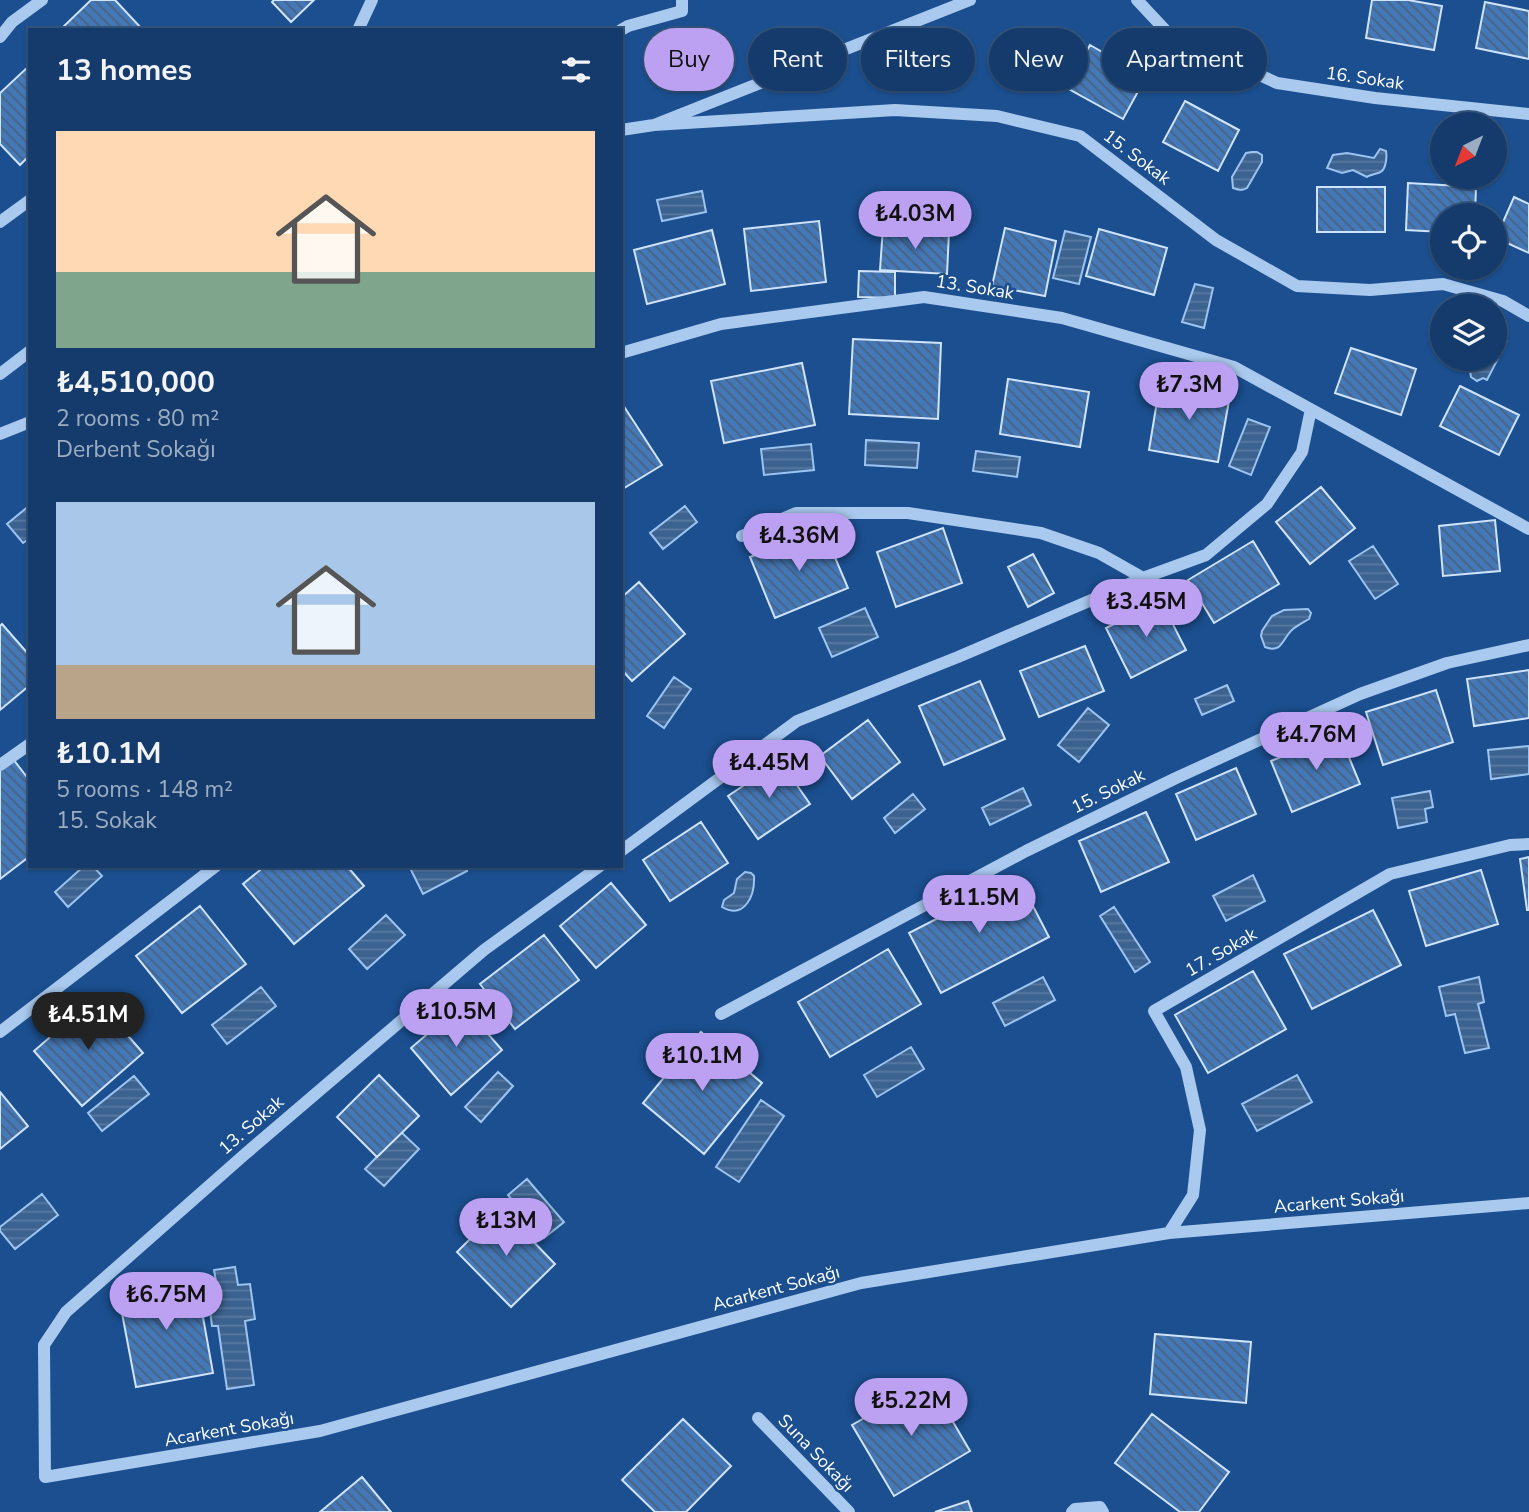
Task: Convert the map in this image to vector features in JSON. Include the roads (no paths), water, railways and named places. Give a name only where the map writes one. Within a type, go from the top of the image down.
[{"type":"street","points":[[0,37],[12,22],[43,0]]},
{"type":"street","points":[[359,28],[372,0]]},
{"type":"street","points":[[623,29],[682,11],[682,0]]},
{"type":"street","points":[[623,131],[654,125],[970,0]]},
{"type":"street","name":"16. Sokak","points":[[1137,0],[1168,33],[1277,83],[1375,98],[1529,114]]},
{"type":"street","name":"15. Sokak","points":[[654,125],[895,110],[997,116],[1080,136],[1216,240],[1297,286],[1370,290],[1443,284],[1503,301],[1529,316]]},
{"type":"street","points":[[0,222],[28,201]]},
{"type":"street","name":"13. Sokak","points":[[623,352],[721,324],[924,297],[1062,318],[1234,367],[1529,529]]},
{"type":"street","points":[[0,374],[28,353]]},
{"type":"street","points":[[623,850],[797,721],[958,657],[1143,578],[1206,555],[1266,505],[1302,452],[1311,410]]},
{"type":"street","points":[[0,434],[28,423]]},
{"type":"street","points":[[741,536],[796,513],[908,513],[1041,533],[1099,553],[1143,578]]},
{"type":"street","name":"15. Sokak","points":[[721,1014],[1026,851],[1176,778],[1360,694],[1447,663],[1529,645]]},
{"type":"street","points":[[0,765],[28,745]]},
{"type":"street","name":"17. Sokak","points":[[1169,1233],[1194,1195],[1199,1130],[1186,1067],[1154,1012],[1390,874],[1510,845],[1529,844]]},
{"type":"street","points":[[0,1032],[213,868]]},
{"type":"street","name":"13. Sokak","points":[[45,1477],[44,1345],[66,1312],[244,1155],[484,950],[597,868]]},
{"type":"street","name":"Acarkent Sokağı","points":[[45,1477],[320,1431],[861,1283],[1169,1233],[1529,1203]]},
{"type":"street","name":"Suna Sokağı","points":[[758,1418],[849,1512]]},
{"type":"street","points":[[1072,1512],[1075,1509],[1100,1507],[1103,1512]]},
{"type":"water","points":[[1380,149],[1386,151],[1386,156],[1384,167],[1379,173],[1367,177],[1353,170],[1342,173],[1327,168],[1333,155],[1347,153],[1374,158]]},
{"type":"water","points":[[1257,152],[1262,155],[1262,162],[1247,188],[1233,188],[1232,177],[1246,153]]},
{"type":"water","points":[[702,191],[706,212],[662,221],[657,200]]},
{"type":"water","points":[[1065,231],[1091,237],[1079,284],[1053,278]]},
{"type":"water","points":[[1195,284],[1213,288],[1204,328],[1182,322]]},
{"type":"water","points":[[1470,371],[1492,371],[1487,380],[1483,378],[1477,381],[1471,377]]},
{"type":"water","points":[[1248,419],[1270,427],[1251,475],[1229,466]]},
{"type":"water","points":[[866,440],[919,443],[917,468],[865,465]]},
{"type":"water","points":[[811,444],[814,470],[764,475],[761,449]]},
{"type":"water","points":[[976,451],[1020,457],[1017,477],[973,471]]},
{"type":"water","points":[[685,506],[697,522],[663,549],[650,533]]},
{"type":"water","points":[[28,507],[28,539],[23,543],[7,524]]},
{"type":"water","points":[[1373,546],[1398,584],[1375,599],[1349,561]]},
{"type":"water","points":[[865,608],[878,637],[832,657],[819,628]]},
{"type":"water","points":[[1308,609],[1311,613],[1309,619],[1293,629],[1279,647],[1265,647],[1262,631],[1272,616],[1284,610]]},
{"type":"water","points":[[674,677],[691,689],[664,728],[647,716]]},
{"type":"water","points":[[1227,685],[1234,701],[1202,715],[1195,699]]},
{"type":"water","points":[[1088,708],[1109,725],[1079,762],[1058,745]]},
{"type":"water","points":[[1529,746],[1529,774],[1491,779],[1488,750]]},
{"type":"water","points":[[1023,788],[1031,805],[990,825],[982,808]]},
{"type":"water","points":[[1430,791],[1433,807],[1425,809],[1427,822],[1398,828],[1392,798]]},
{"type":"water","points":[[913,794],[925,809],[895,833],[884,818]]},
{"type":"water","points":[[82,868],[95,868],[102,876],[68,907],[55,892]]},
{"type":"water","points":[[410,868],[466,868],[467,871],[423,894]]},
{"type":"water","points":[[745,872],[754,876],[753,891],[747,903],[737,910],[722,907],[724,900],[734,893],[737,879]]},
{"type":"water","points":[[1253,875],[1265,901],[1226,921],[1213,896]]},
{"type":"water","points":[[1114,907],[1150,962],[1135,972],[1100,916]]},
{"type":"water","points":[[386,915],[405,935],[367,969],[349,949]]},
{"type":"water","points":[[1043,977],[1055,1000],[1005,1026],[993,1003]]},
{"type":"water","points":[[1479,977],[1484,1002],[1478,1004],[1489,1048],[1465,1053],[1455,1014],[1446,1016],[1439,987]]},
{"type":"water","points":[[261,987],[276,1006],[227,1044],[212,1025]]},
{"type":"water","points":[[911,1047],[924,1069],[877,1097],[864,1075]]},
{"type":"water","points":[[498,1072],[513,1086],[481,1122],[465,1107]]},
{"type":"water","points":[[1297,1075],[1312,1102],[1257,1131],[1242,1104]]},
{"type":"water","points":[[134,1076],[149,1094],[102,1131],[88,1113]]},
{"type":"water","points":[[761,1100],[784,1116],[739,1182],[716,1167]]},
{"type":"water","points":[[401,1132],[419,1149],[384,1186],[365,1169]]},
{"type":"water","points":[[527,1179],[564,1222],[544,1238],[508,1195]]},
{"type":"water","points":[[42,1194],[58,1215],[15,1249],[0,1231],[0,1227]]},
{"type":"water","points":[[235,1267],[238,1285],[250,1284],[255,1319],[245,1321],[254,1385],[227,1389],[218,1326],[212,1326],[207,1288],[217,1287],[214,1270]]}]
